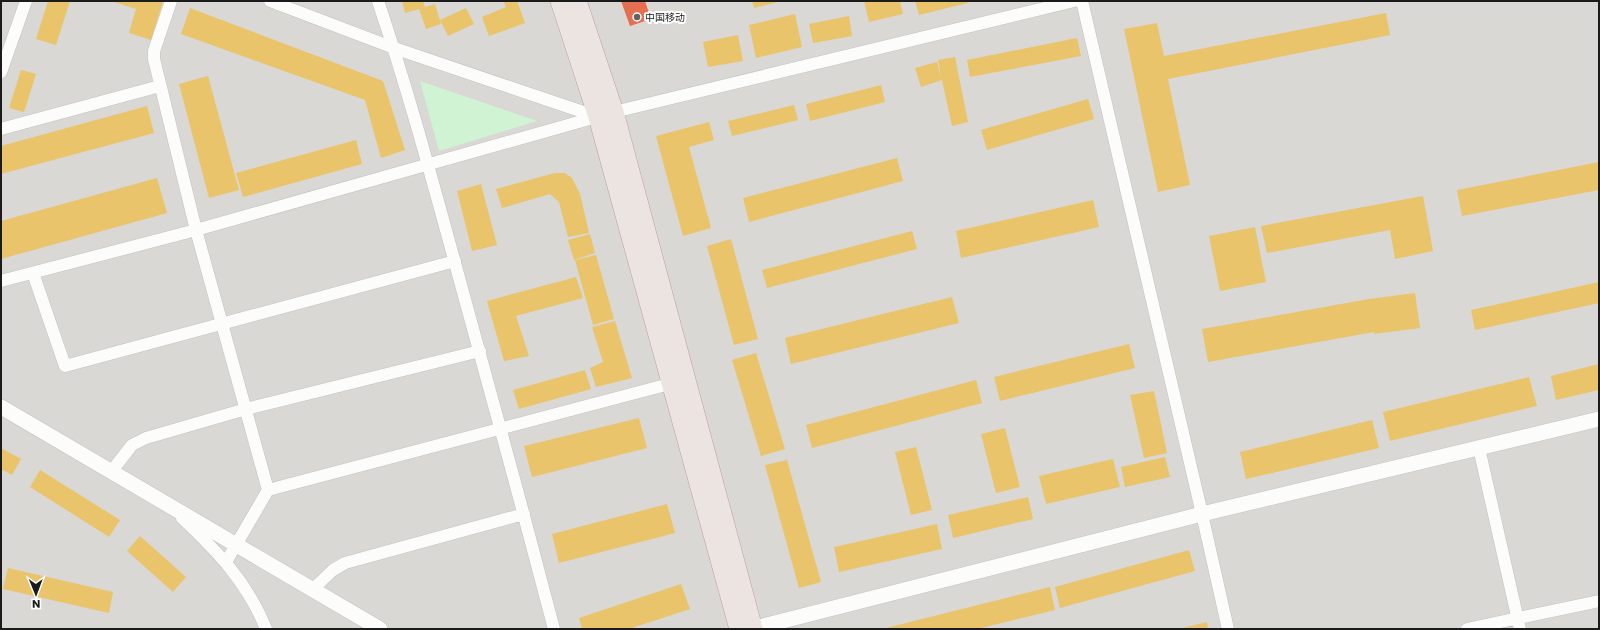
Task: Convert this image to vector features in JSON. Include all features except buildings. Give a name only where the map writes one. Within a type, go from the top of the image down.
[{"type":"highway","points":[[560,1],[606,115]]},
{"type":"highway","points":[[577,1],[606,115],[679,382],[753,629]]},
{"type":"highway","points":[[679,382],[739,629]]},
{"type":"street","points":[[1,72],[26,1]]},
{"type":"street","points":[[171,1],[154,51],[154,59],[196,230],[268,490]]},
{"type":"street","points":[[270,1],[394,48],[606,115]]},
{"type":"street","points":[[378,1],[394,48],[455,260],[554,629]]},
{"type":"street","points":[[1,281],[196,230],[606,115],[1074,1]]},
{"type":"street","points":[[1082,1],[1228,629]]},
{"type":"street","points":[[1,129],[160,86]]},
{"type":"street","points":[[33,273],[65,366],[455,260]]},
{"type":"street","points":[[111,472],[132,445],[146,438],[246,409],[480,351]]},
{"type":"street","points":[[226,562],[268,490],[679,382]]},
{"type":"street","points":[[1,407],[380,629]]},
{"type":"street","points":[[753,629],[1202,514],[1599,420]]},
{"type":"street","points":[[1479,448],[1519,624]]},
{"type":"street","points":[[170,506],[208,542],[226,562],[249,596],[266,629]]},
{"type":"street","points":[[313,589],[333,570],[345,564],[524,514]]},
{"type":"street","points":[[1467,629],[1519,624],[1599,601]]},
{"type":"shaded area","points":[[1,1],[1599,1],[1599,629],[1,629]]},
{"type":"green space","points":[[420,81],[537,121],[439,151]]},
{"type":"place","name":"中国移动","points":[[637,17]]}]
